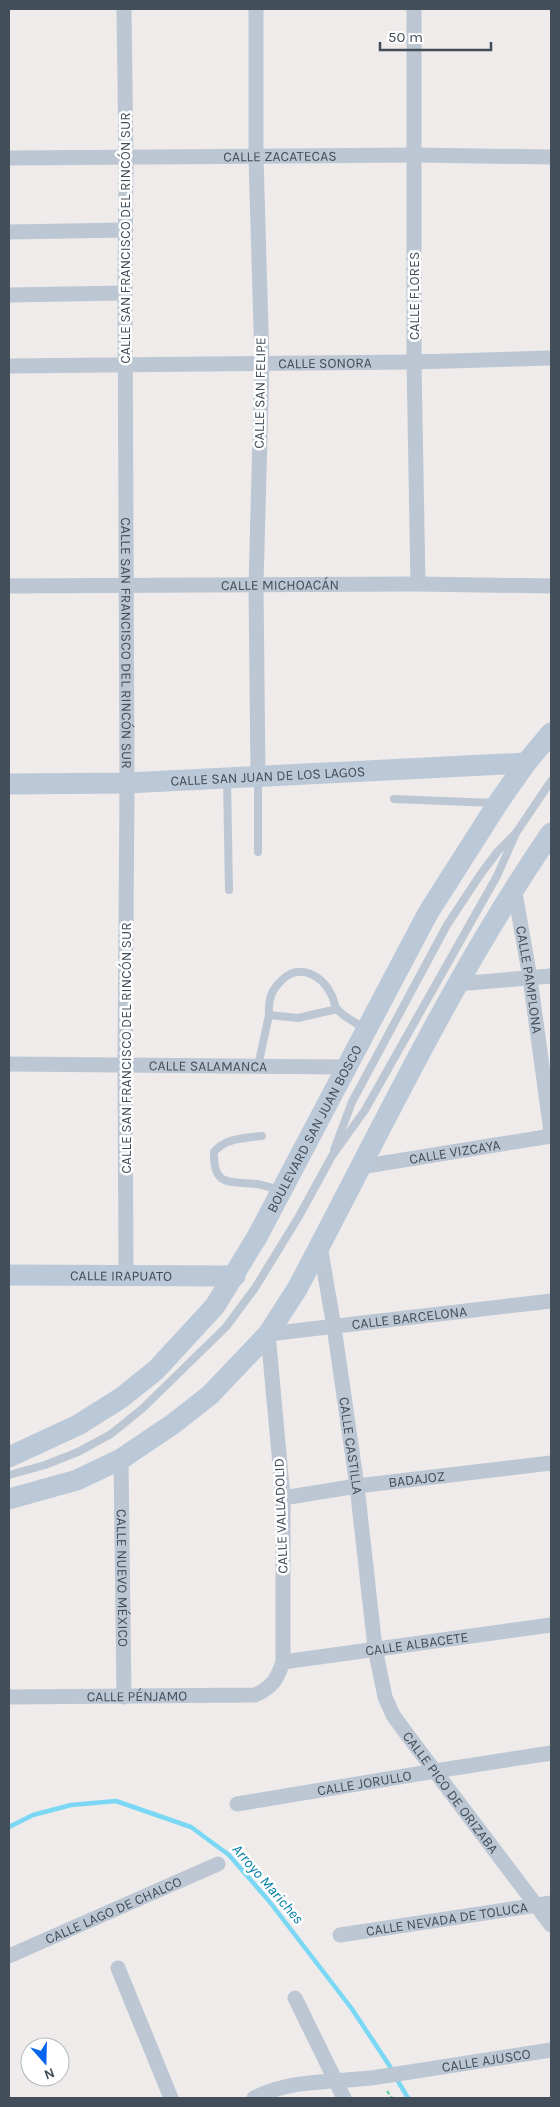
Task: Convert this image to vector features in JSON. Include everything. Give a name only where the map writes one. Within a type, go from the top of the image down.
[{"type":"street","name":"CALLE SAN FRANCISCO DEL RINCÓN SUR","points":[[124,9],[127,783],[126,1276]]},
{"type":"street","name":"CALLE SAN FELIPE","points":[[256,9],[256,157],[262,363],[256,585],[258,776]]},
{"type":"street","name":"CALLE FLORES","points":[[414,9],[414,362],[418,584]]},
{"type":"street","name":"CALLE ZACATECAS","points":[[9,158],[126,159],[414,155],[551,157]]},
{"type":"street","points":[[9,232],[126,230]]},
{"type":"street","points":[[9,295],[125,293]]},
{"type":"street","name":"CALLE SONORA","points":[[9,366],[414,362],[551,358]]},
{"type":"street","name":"CALLE MICHOACÁN","points":[[9,586],[418,584],[551,586]]},
{"type":"street","name":"BOULEVARD SAN JUAN BOSCO","points":[[9,1457],[78,1426],[121,1398],[156,1370],[215,1306],[235,1276],[428,913],[498,803],[526,763],[551,733]]},
{"type":"street","name":"CALLE SAN JUAN DE LOS LAGOS","points":[[9,784],[127,783],[526,763]]},
{"type":"street","points":[[9,1499],[77,1480],[121,1458],[173,1424],[210,1394],[268,1334],[297,1289],[456,984],[514,887],[551,833]]},
{"type":"street","name":"CALLE PAMPLONA","points":[[514,887],[530,978],[551,1132]]},
{"type":"street","points":[[456,984],[551,976]]},
{"type":"street","name":"CALLE SALAMANCA","points":[[9,1064],[346,1067]]},
{"type":"street","name":"CALLE VIZCAYA","points":[[360,1167],[551,1136]]},
{"type":"street","name":"CALLE CASTILLA","points":[[320,1246],[334,1326],[357,1486],[375,1648]]},
{"type":"street","name":"CALLE IRAPUATO","points":[[9,1275],[235,1276]]},
{"type":"street","name":"CALLE BARCELONA","points":[[268,1334],[551,1301]]},
{"type":"street","name":"CALLE VALLADOLID","points":[[264,1691],[275,1682],[283,1662],[283,1498],[268,1334]]},
{"type":"street","name":"CALLE NUEVO MÉXICO","points":[[121,1458],[124,1697]]},
{"type":"street","name":"BADAJOZ","points":[[283,1498],[357,1486],[551,1463]]},
{"type":"street","name":"CALLE ALBACETE","points":[[283,1662],[551,1625]]},
{"type":"street","name":"CALLE PICO DE ORIZABA","points":[[375,1648],[385,1696],[393,1715],[435,1770],[544,1904],[551,1925]]},
{"type":"street","name":"CALLE PÉNJAMO","points":[[9,1697],[255,1695],[264,1691]]},
{"type":"street","name":"CALLE JORULLO","points":[[237,1804],[435,1770],[551,1753]]},
{"type":"street","name":"CALLE LAGO DE CHALCO","points":[[9,1956],[218,1864]]},
{"type":"street","name":"CALLE NEVADA DE TOLUCA","points":[[340,1935],[544,1904]]},
{"type":"street","points":[[118,1968],[171,2098]]},
{"type":"street","points":[[295,1998],[344,2098]]},
{"type":"street","name":"CALLE AJUSCO","points":[[254,2098],[297,2084],[381,2076],[551,2050]]},
{"type":"lane","points":[[258,776],[258,852]]},
{"type":"lane","points":[[228,778],[228,890]]},
{"type":"lane","points":[[9,1475],[45,1465],[78,1452],[111,1434],[143,1408],[226,1327],[255,1288],[298,1218],[332,1156],[370,1102],[497,876],[516,833],[551,781]]},
{"type":"lane","points":[[394,799],[498,803]]},
{"type":"lane","points":[[332,1156],[340,1128],[352,1102],[447,925],[498,851],[516,833]]},
{"type":"lane","points":[[258,1066],[269,1014],[268,1004],[276,986],[286,976],[298,972],[313,974],[321,980],[331,993],[338,1009],[367,1030]]},
{"type":"lane","points":[[269,1014],[298,1018],[338,1009]]},
{"type":"lane","points":[[262,1136],[238,1139],[218,1147],[214,1152],[215,1169],[218,1177],[225,1182],[258,1184],[281,1190]]},
{"type":"waterway","name":"Arroyo Mariches","points":[[9,1827],[33,1815],[71,1805],[116,1801],[191,1827],[229,1855],[269,1901],[352,2009],[393,2071]]},
{"type":"waterway","name":"Arroyo Mariches","points":[[396,2078],[408,2098]]}]
